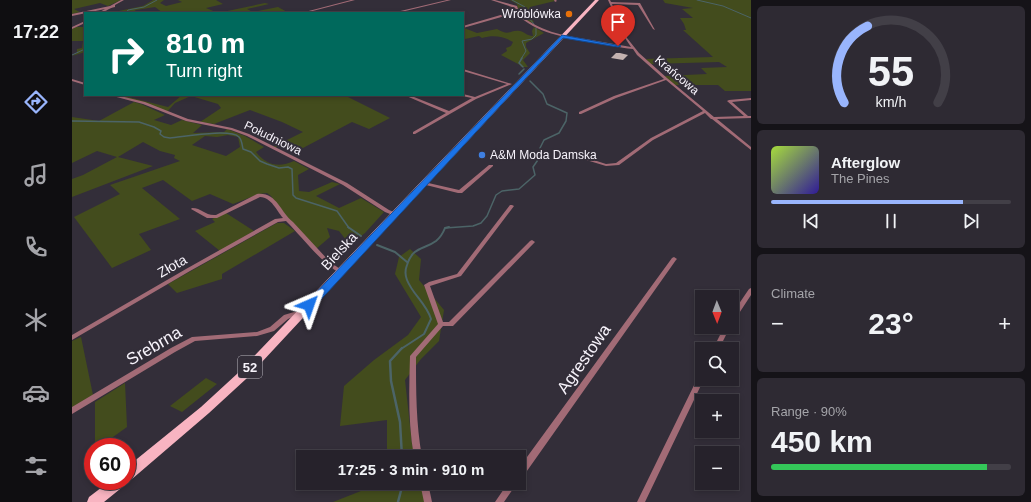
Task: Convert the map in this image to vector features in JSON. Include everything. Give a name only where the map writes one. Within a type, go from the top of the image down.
[{"type":"main road","name":"52","points":[[562,37],[596,0]]},
{"type":"main road","name":"Bielska","points":[[136,467],[229,388],[341,272],[513,85],[562,37]]},
{"type":"main road","points":[[94,502],[109,490]]},
{"type":"street","points":[[101,12],[123,0]]},
{"type":"street","points":[[306,12],[354,0]]},
{"type":"street","points":[[343,4],[357,0]]},
{"type":"street","points":[[397,12],[450,0]]},
{"type":"street","points":[[492,0],[516,7],[517,9],[515,12]]},
{"type":"street","points":[[610,1],[639,4],[654,29]]},
{"type":"street","name":"Krańcowa","points":[[610,1],[632,48],[712,118],[751,148]]},
{"type":"street","points":[[86,12],[114,6]]},
{"type":"street","points":[[72,15],[84,12]]},
{"type":"street","points":[[464,27],[515,12]]},
{"type":"street","points":[[515,12],[536,27],[551,34],[632,48]]},
{"type":"street","points":[[72,28],[84,22]]},
{"type":"street","points":[[464,70],[513,85]]},
{"type":"street","points":[[580,113],[616,97],[666,79]]},
{"type":"street","points":[[72,80],[84,84]]},
{"type":"street","points":[[414,133],[475,98],[513,85]]},
{"type":"street","points":[[464,94],[475,98]]},
{"type":"street","name":"Południowa","points":[[115,96],[144,103],[187,120],[232,129],[248,135],[345,184],[387,211],[395,214]]},
{"type":"street","points":[[409,96],[449,112]]},
{"type":"street","points":[[749,117],[729,101],[751,99]]},
{"type":"street","points":[[575,155],[606,165],[614,166],[652,139],[705,112]]},
{"type":"street","points":[[712,118],[749,117]]},
{"type":"street","points":[[424,183],[460,192],[491,166]]},
{"type":"street","points":[[194,209],[209,217],[217,216],[259,195],[266,195],[270,197],[285,220],[291,223],[328,264],[341,272]]},
{"type":"street","points":[[441,324],[427,285],[459,275],[512,206]]},
{"type":"street","name":"Złota","points":[[72,338],[277,220],[285,220]]},
{"type":"street","points":[[417,450],[412,387],[413,356],[441,324],[451,324],[532,242]]},
{"type":"street","name":"Agrestowa","points":[[526,465],[674,260]]},
{"type":"street","points":[[739,308],[751,290]]},
{"type":"street","name":"Srebrna","points":[[72,411],[173,350],[194,339],[261,334],[272,330],[286,317],[294,314],[301,314]]},
{"type":"street","points":[[641,502],[697,386]]},
{"type":"street","points":[[425,490],[428,502]]},
{"type":"street","points":[[499,502],[508,490]]},
{"type":"green space","points":[[72,0],[121,0],[108,6],[100,3],[74,9],[80,12],[72,14]]},
{"type":"green space","points":[[153,0],[164,0],[160,3],[166,6],[182,2],[178,0],[216,0],[223,4],[206,8],[216,12],[162,12],[155,7],[136,10],[133,12],[114,12],[143,6]]},
{"type":"green space","points":[[510,0],[555,1],[530,7],[535,15],[530,17],[534,22],[531,23],[519,15],[517,4]]},
{"type":"green space","points":[[663,0],[751,0],[751,91],[725,91],[718,85],[675,85],[664,76],[707,74],[701,68],[727,67],[719,62],[650,64],[646,59],[713,57],[683,30],[686,30],[680,18],[693,18],[682,9],[693,8],[665,3]]},
{"type":"green space","points":[[265,3],[269,4],[247,9],[253,12],[223,12]]},
{"type":"green space","points":[[278,7],[287,12],[253,12]]},
{"type":"green space","points":[[75,27],[84,27],[84,52],[72,56],[77,53],[77,49],[82,48],[83,41],[72,41],[72,29]]},
{"type":"green space","points":[[534,27],[544,33],[526,43],[526,47],[530,53],[523,60],[528,67],[521,67],[520,65],[501,55],[507,51],[506,48],[511,46],[513,42],[509,40],[494,36],[482,38],[479,36],[464,38],[464,28],[477,33],[497,29],[507,33],[520,31],[533,36],[532,31]]},
{"type":"green space","points":[[124,96],[168,107],[181,96],[191,96],[175,103],[167,112],[145,103],[121,97]]},
{"type":"green space","points":[[191,96],[346,96],[390,118],[369,129],[352,122],[303,148],[288,142],[275,148],[273,147],[303,132],[250,110],[214,124],[200,122],[221,108],[218,104]]},
{"type":"green space","points":[[134,102],[165,115],[154,120],[171,125],[182,120],[202,125],[193,133],[224,132],[227,129],[245,136],[264,147],[256,152],[268,162],[278,165],[294,161],[309,169],[298,175],[299,191],[309,192],[332,182],[340,184],[316,196],[339,208],[361,198],[384,212],[365,233],[350,245],[339,231],[327,228],[330,237],[316,249],[287,219],[271,196],[267,193],[259,194],[233,204],[210,194],[192,201],[163,180],[142,188],[180,219],[139,234],[151,250],[112,268],[74,217],[120,194],[110,185],[180,161],[174,158],[175,155],[160,151],[143,142],[118,157],[153,166],[72,197],[72,179],[83,175],[117,157],[97,151],[72,163],[72,117],[99,121]],"holes":[[[228,135],[238,137],[240,147],[226,156],[192,145],[205,136],[217,137]]]},
{"type":"green space","points":[[226,213],[254,231],[220,251],[195,231],[215,222],[212,219]]},
{"type":"green space","points":[[277,223],[284,223],[295,231],[222,274],[222,279],[177,293],[168,284]]},
{"type":"green space","points":[[410,249],[421,259],[419,280],[444,310],[439,341],[421,359],[405,380],[413,450],[387,450],[387,420],[340,426],[344,386],[374,360],[408,335],[421,317],[395,274],[399,257]]},
{"type":"green space","points":[[81,337],[93,395],[72,408],[72,341]]},
{"type":"green space","points":[[206,378],[217,384],[182,412],[170,406]]},
{"type":"green space","points":[[125,383],[127,427],[112,438],[95,438],[95,402]]},
{"type":"green space","points":[[363,490],[424,490],[427,502],[333,502]]},
{"type":"building","points":[[616,53],[628,55],[623,60],[611,58]]},
{"type":"waterway","points":[[127,12],[128,10],[144,7],[157,0]]},
{"type":"waterway","points":[[512,0],[525,7],[522,10],[534,24]]},
{"type":"waterway","points":[[697,0],[723,6],[751,18]]},
{"type":"waterway","points":[[521,59],[526,51],[522,41],[532,39],[536,35],[536,28]]},
{"type":"waterway","points":[[72,55],[84,49]]},
{"type":"waterway","points":[[522,58],[519,63],[523,67]]},
{"type":"waterway","points":[[519,74],[524,69]]},
{"type":"waterway","points":[[445,228],[473,226],[481,223],[487,216],[496,195],[502,191],[519,189],[535,175],[533,167],[542,154],[540,148],[544,140],[559,133],[566,121],[567,113],[547,104],[543,94],[530,81]]},
{"type":"waterway","points":[[72,121],[139,122],[154,127],[161,131],[160,134],[164,137],[170,138],[217,133],[234,134],[240,138],[243,149],[251,152],[260,161],[279,168],[288,167],[292,169],[293,195],[296,198],[337,211],[349,227]]},
{"type":"waterway","points":[[349,227],[361,236]]},
{"type":"waterway","points":[[445,228],[449,227]]},
{"type":"waterway","points":[[401,349],[424,334],[431,319],[426,308],[407,280],[406,269],[409,259],[416,251],[436,241],[442,235],[445,228]]},
{"type":"waterway","points":[[377,245],[395,252],[407,262]]},
{"type":"waterway","points":[[401,349],[390,361],[391,381],[400,422],[402,450]]},
{"type":"waterway","points":[[398,502],[401,490]]},
{"type":"place","name":"Wróblówka","points":[[569,14]]},
{"type":"place","name":"A&M Moda Damska","points":[[482,155]]},
{"type":"route","points":[[309,305],[562,37],[618,46]]}]
